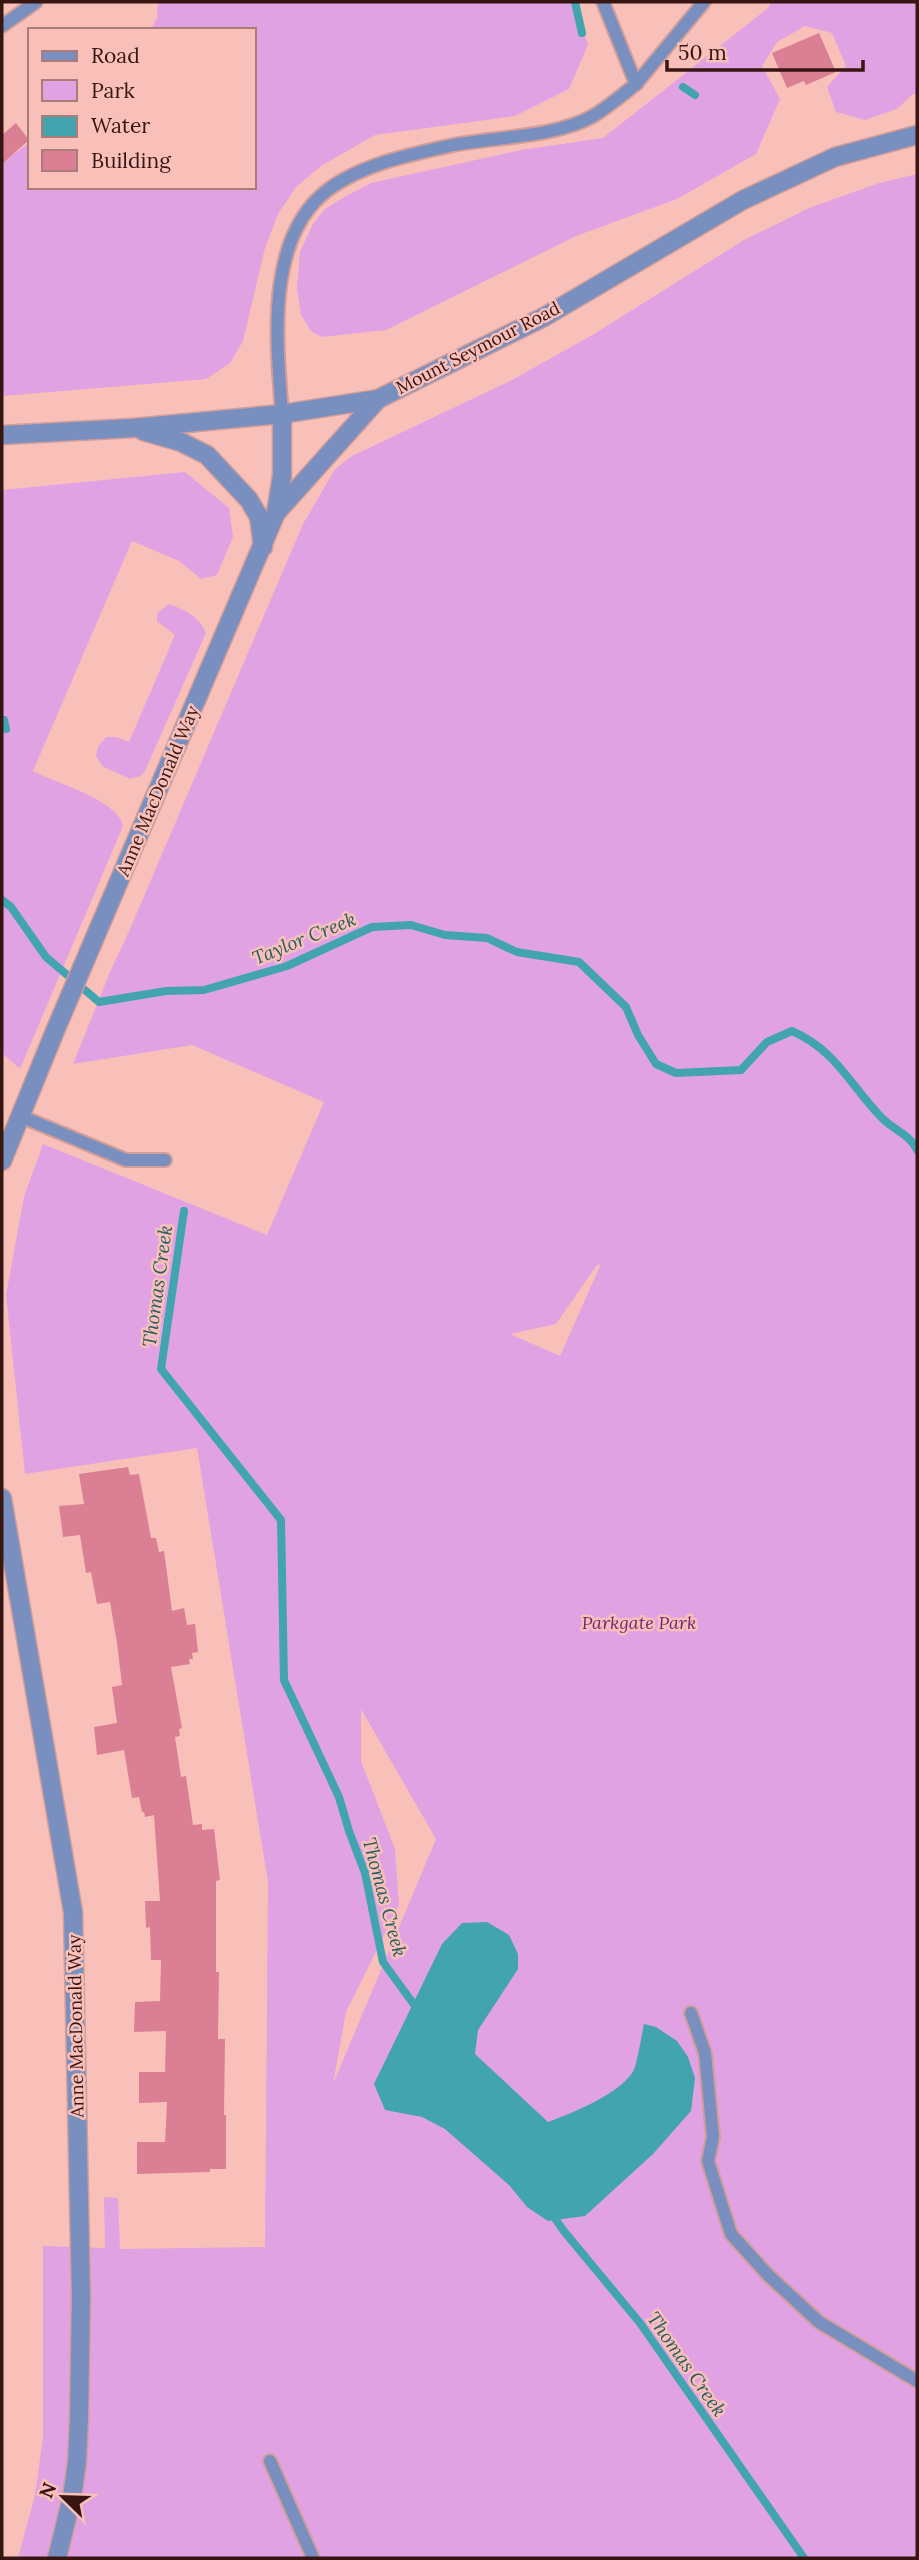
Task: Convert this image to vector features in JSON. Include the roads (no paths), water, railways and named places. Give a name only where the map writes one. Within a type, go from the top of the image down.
[{"type":"street","name":"Mount Seymour Road","points":[[2,435],[133,428],[282,414],[378,399],[544,317],[743,200],[835,157],[917,135]]},
{"type":"street","points":[[276,513],[378,399]]},
{"type":"street","name":"Anne MacDonald Way","points":[[2,1161],[276,513],[282,475],[282,414]]},
{"type":"street","points":[[133,428],[180,442],[207,456],[249,500],[258,517],[263,547]]},
{"type":"street","name":"Anne MacDonald Way","points":[[2,1498],[73,1912],[82,2297],[80,2378],[77,2462],[72,2497],[57,2558]]},
{"type":"lane","points":[[2,26],[37,2]]},
{"type":"lane","points":[[603,2],[636,84]]},
{"type":"lane","points":[[282,414],[276,320],[282,271],[299,225],[312,205],[328,190],[355,174],[384,164],[453,145],[561,127],[592,117],[636,84],[704,2]]},
{"type":"lane","points":[[20,1116],[126,1160],[165,1160]]},
{"type":"lane","points":[[691,2013],[705,2053],[713,2137],[708,2161],[731,2234],[768,2275],[819,2322],[917,2381]]},
{"type":"lane","points":[[270,2461],[313,2558]]},
{"type":"water","points":[[487,1922],[509,1935],[518,1954],[518,1969],[478,2030],[475,2054],[548,2122],[610,2093],[630,2076],[635,2067],[644,2024],[656,2027],[677,2041],[688,2057],[695,2078],[691,2111],[653,2154],[585,2216],[548,2221],[527,2207],[509,2185],[445,2129],[422,2117],[385,2110],[374,2084],[442,1944],[462,1923]]},
{"type":"waterway","points":[[575,2],[582,33]]},
{"type":"waterway","points":[[683,87],[695,95]]},
{"type":"waterway","points":[[4,720],[6,729]]},
{"type":"waterway","name":"Taylor Creek","points":[[2,900],[11,907],[46,957],[99,1002],[166,991],[204,990],[287,966],[372,927],[411,925],[445,935],[487,938],[517,952],[579,962],[626,1007],[638,1035],[656,1064],[676,1073],[741,1070],[767,1042],[792,1031],[831,1058],[881,1117],[910,1140],[917,1150]]},
{"type":"waterway","name":"Thomas Creek","points":[[184,1211],[161,1369],[281,1520],[284,1680],[339,1797],[365,1873],[383,1962],[418,2010]]},
{"type":"waterway","name":"Thomas Creek","points":[[550,2211],[640,2323],[804,2558]]},
{"type":"park label","name":"Parkgate Park","points":[[639,1623]]}]
